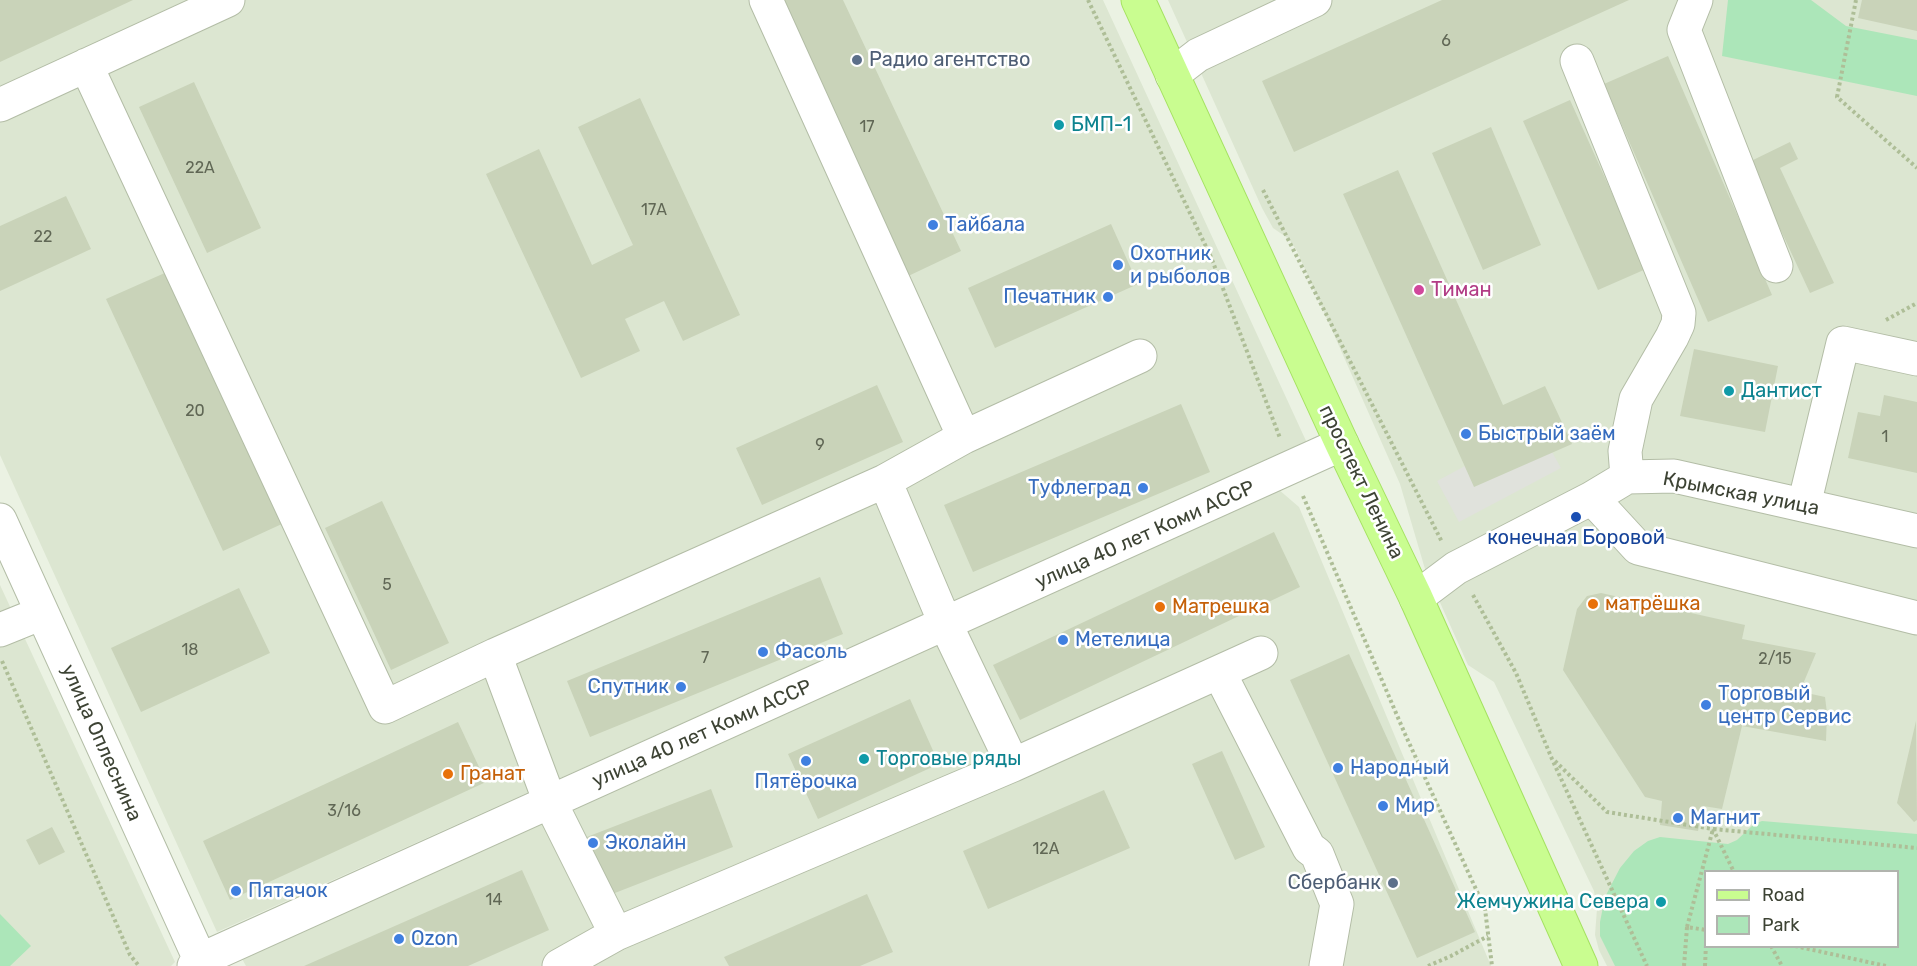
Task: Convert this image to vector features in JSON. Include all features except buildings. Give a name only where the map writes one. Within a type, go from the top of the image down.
[{"type":"main road","name":"проспект Ленина","points":[[1138,0],[1342,444],[1416,598],[1581,966]]},
{"type":"street","points":[[0,105],[228,0]]},
{"type":"street","points":[[766,0],[964,437]]},
{"type":"street","points":[[1172,75],[1198,55],[1315,0]]},
{"type":"street","points":[[1696,0],[1684,30],[1776,266]]},
{"type":"street","points":[[1577,61],[1679,313],[1678,324],[1672,337],[1636,399],[1625,451],[1628,477]]},
{"type":"street","points":[[86,65],[385,707],[495,655],[885,481],[964,437],[1140,356]]},
{"type":"street","points":[[1804,505],[1843,343],[1917,359]]},
{"type":"street","name":"улица 40 лет Коми АССР","points":[[199,964],[550,802],[946,625],[1342,444]]},
{"type":"street","name":"Крымская улица","points":[[1416,598],[1456,568],[1628,477],[1674,476],[1917,531]]},
{"type":"street","points":[[885,481],[946,625],[1013,765]]},
{"type":"street","points":[[1592,498],[1638,548],[1917,618]]},
{"type":"street","name":"улица Оплеснина","points":[[0,520],[199,964]]},
{"type":"street","points":[[0,630],[42,613]]},
{"type":"street","points":[[559,966],[616,934],[1013,765],[1261,653]]},
{"type":"street","points":[[495,655],[550,802],[616,934]]},
{"type":"street","points":[[1219,672],[1309,848],[1317,854],[1337,904],[1326,966]]},
{"type":"path","points":[[1856,0],[1837,97],[1917,168]]},
{"type":"path","points":[[1262,188],[1456,568],[1479,602],[1516,673],[1552,759],[1647,966]]},
{"type":"path","points":[[0,657],[130,956],[139,966]]},
{"type":"path","points":[[1552,759],[1607,812],[1713,829],[1917,848]]},
{"type":"path","points":[[1713,829],[1733,870]]},
{"type":"path","points":[[1684,966],[1687,927],[1713,829]]},
{"type":"path","points":[[1687,927],[1704,930]]},
{"type":"path","points":[[1428,966],[1488,936]]},
{"type":"path","points":[[1705,966],[1706,948]]},
{"type":"path","points":[[1772,948],[1782,966]]},
{"type":"path","points":[[1804,948],[1886,966]]},
{"type":"shaded area","points":[[0,0],[1103,0],[1307,443],[217,932],[0,455]]},
{"type":"shaded area","points":[[1168,0],[1917,0],[1917,966],[1607,966],[1595,935],[1597,909],[1594,891],[1494,682],[1468,665],[1425,569],[1400,484],[1297,251],[1289,239],[1273,228]]},
{"type":"shaded area","points":[[1538,427],[1561,468],[1459,522],[1437,481]]},
{"type":"shaded area","points":[[1278,489],[1299,507],[1491,966],[246,966],[240,955]]},
{"type":"shaded area","points":[[0,585],[175,962],[171,966],[0,966]]},
{"type":"green space","points":[[1728,0],[1811,0],[1846,26],[1917,40],[1917,96],[1722,56]]},
{"type":"green space","points":[[1762,821],[1917,834],[1917,966],[1615,966],[1600,936],[1600,922],[1605,897],[1620,868],[1634,851],[1648,841],[1660,837],[1728,844],[1737,840],[1754,824]]},
{"type":"green space","points":[[0,914],[31,946],[10,966],[0,966]]},
{"type":"place","name":"Радио агентство","points":[[857,60]]},
{"type":"place","name":"БМП-1","points":[[1059,125]]},
{"type":"place","name":"Тайбала","points":[[933,225]]},
{"type":"place","name":"Охотник и рыболов","points":[[1118,265]]},
{"type":"place","name":"Тиман","points":[[1419,290]]},
{"type":"place","name":"Печатник","points":[[1108,297]]},
{"type":"place","name":"Дантист","points":[[1729,391]]},
{"type":"place","name":"Быстрый заём","points":[[1466,434]]},
{"type":"place","name":"Туфлеград","points":[[1143,488]]},
{"type":"place","name":"конечная Боровой","points":[[1576,517]]},
{"type":"place","name":"матрёшка","points":[[1593,604]]},
{"type":"place","name":"Матрешка","points":[[1160,607]]},
{"type":"place","name":"Метелица","points":[[1063,640]]},
{"type":"place","name":"Фасоль","points":[[763,652]]},
{"type":"place","name":"Спутник","points":[[681,687]]},
{"type":"place","name":"Торговый центр Сервис","points":[[1706,705]]},
{"type":"place","name":"Торговые ряды","points":[[864,759]]},
{"type":"place","name":"Пятёрочка","points":[[806,761]]},
{"type":"place","name":"Народный","points":[[1338,768]]},
{"type":"place","name":"Гранат","points":[[448,774]]},
{"type":"place","name":"Мир","points":[[1383,806]]},
{"type":"place","name":"Магнит","points":[[1678,818]]},
{"type":"place","name":"Эколайн","points":[[593,843]]},
{"type":"place","name":"Сбербанк","points":[[1393,883]]},
{"type":"place","name":"Пятачок","points":[[236,891]]},
{"type":"place","name":"Жемчужина Севера","points":[[1661,902]]},
{"type":"place","name":"Ozon","points":[[399,939]]}]
